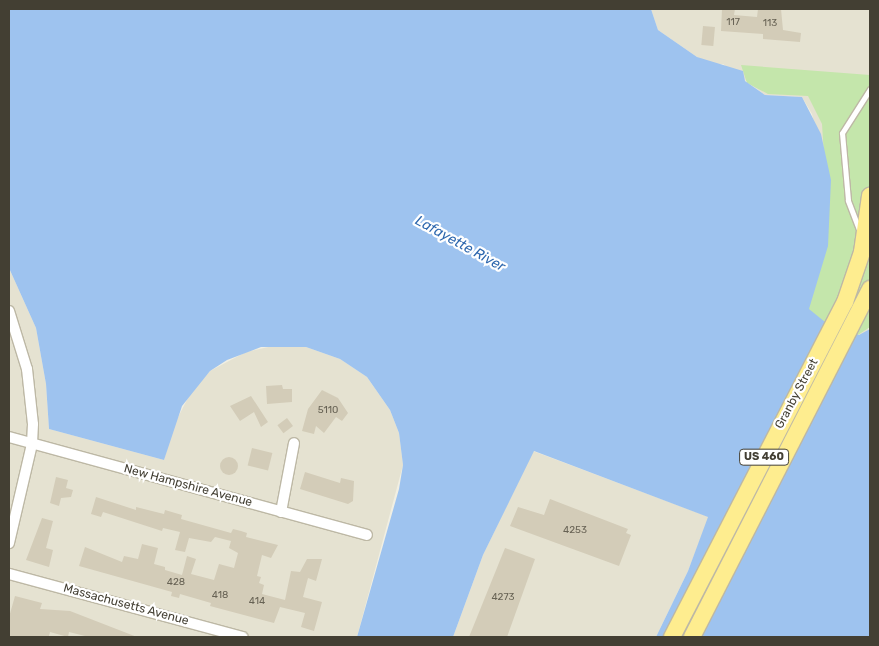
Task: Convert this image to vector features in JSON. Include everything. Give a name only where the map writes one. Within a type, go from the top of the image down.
[{"type":"main road","name":"Granby Street","points":[[672,637],[820,352],[855,275],[864,240],[870,196]]},
{"type":"main road","name":"Granby Street","points":[[692,637],[870,289]]},
{"type":"street","points":[[9,310],[27,369],[32,444],[9,543]]},
{"type":"street","name":"New Hampshire Avenue","points":[[9,437],[367,535]]},
{"type":"street","points":[[281,512],[294,443]]},
{"type":"street","name":"Massachusetts Avenue","points":[[9,574],[243,637]]},
{"type":"lane","points":[[864,240],[848,200],[842,133],[870,90]]},
{"type":"shaded area","points":[[651,9],[870,9],[868,333],[859,335],[812,114],[802,97],[765,95],[723,64],[711,64],[697,57],[658,30]]},
{"type":"shaded area","points":[[9,268],[36,328],[46,384],[49,429],[164,460],[174,425],[191,392],[210,371],[246,352],[277,345],[306,347],[340,359],[367,377],[390,410],[399,433],[403,465],[357,637],[9,637]]},
{"type":"shaded area","points":[[533,451],[709,517],[688,571],[656,637],[453,637],[483,555]]},
{"type":"green space","points":[[741,65],[870,75],[870,327],[846,343],[802,309],[826,189],[822,124],[808,96],[768,94],[747,83]]},
{"type":"water","name":"Lafayette River","points":[[9,9],[651,9],[658,30],[697,57],[743,71],[745,81],[765,95],[802,97],[821,134],[831,180],[828,246],[809,309],[825,322],[859,335],[870,329],[870,637],[656,637],[688,571],[708,517],[534,451],[483,555],[453,637],[357,637],[399,489],[403,465],[399,433],[390,410],[367,377],[340,359],[306,347],[261,347],[227,360],[210,371],[182,406],[164,460],[49,429],[46,384],[36,328],[9,268]]},
{"type":"building","points":[[722,9],[735,9],[734,15],[757,17],[758,9],[781,9],[783,30],[801,33],[800,42],[763,39],[763,34],[721,31]]},
{"type":"building","points":[[703,26],[715,27],[713,46],[701,45]]},
{"type":"building","points":[[282,385],[283,389],[292,389],[292,402],[267,404],[266,386]]},
{"type":"building","points":[[322,390],[338,398],[348,413],[342,421],[336,417],[324,433],[316,426],[314,434],[302,431],[308,409]]},
{"type":"building","points":[[251,396],[268,422],[261,427],[254,412],[240,421],[230,406]]},
{"type":"building","points":[[287,418],[293,426],[283,433],[277,425]]},
{"type":"building","points":[[252,448],[272,453],[268,471],[248,465]]},
{"type":"building","points":[[229,457],[235,460],[238,466],[235,472],[229,475],[223,472],[220,466],[223,460]]},
{"type":"building","points":[[305,472],[340,483],[341,478],[354,481],[353,501],[348,504],[300,489]]},
{"type":"building","points":[[56,477],[68,480],[66,488],[73,490],[71,497],[61,498],[59,506],[50,503]]},
{"type":"building","points":[[96,497],[136,510],[136,507],[164,514],[165,510],[182,515],[181,519],[231,533],[233,529],[241,531],[247,533],[246,537],[278,545],[271,558],[262,555],[257,576],[261,577],[259,583],[264,585],[262,594],[285,600],[291,571],[300,572],[307,559],[322,559],[316,581],[308,578],[303,597],[322,602],[314,631],[301,627],[305,613],[280,607],[274,623],[210,606],[211,603],[180,594],[179,598],[171,596],[172,592],[79,566],[85,547],[122,562],[124,556],[138,559],[142,544],[158,548],[154,564],[165,567],[165,570],[182,575],[187,556],[196,559],[191,574],[214,580],[219,564],[234,568],[238,553],[229,548],[231,541],[215,537],[211,542],[189,538],[185,552],[175,550],[180,532],[163,528],[162,531],[103,512],[101,517],[91,514]]},
{"type":"building","points":[[550,499],[628,529],[626,533],[631,535],[619,566],[510,526],[518,507],[544,515]]},
{"type":"building","points":[[42,518],[53,521],[46,548],[53,550],[49,567],[26,560]]},
{"type":"building","points":[[505,548],[535,559],[507,637],[469,637]]},
{"type":"building","points":[[15,596],[42,603],[40,609],[70,611],[137,637],[89,637],[69,632],[68,637],[50,632],[49,636],[9,637],[9,617]]}]
